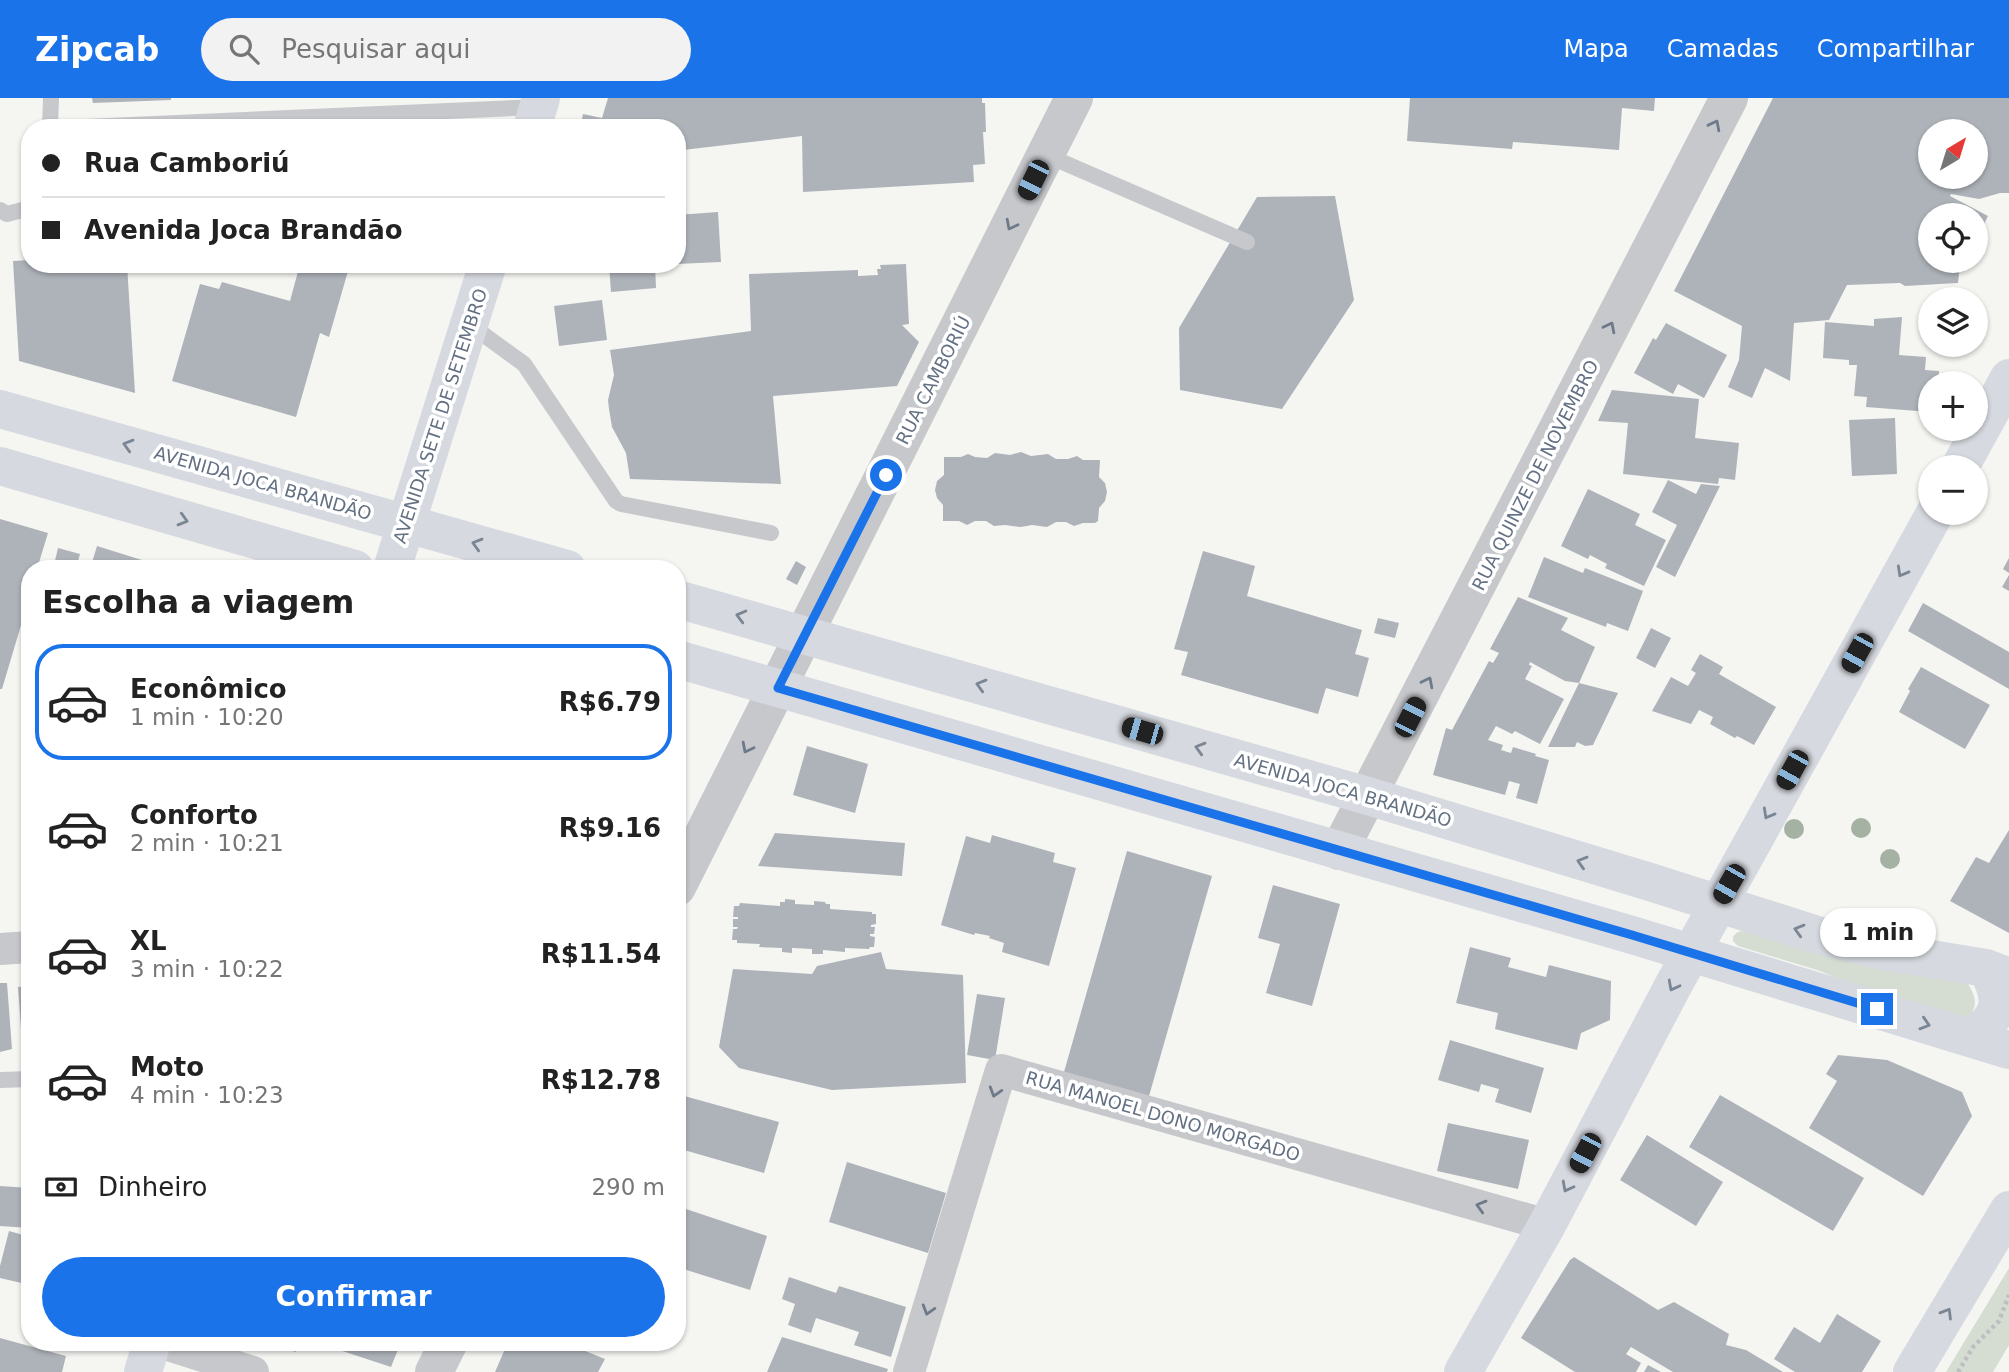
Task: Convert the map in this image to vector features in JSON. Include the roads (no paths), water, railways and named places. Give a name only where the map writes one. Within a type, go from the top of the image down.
[{"type":"main road","name":"AVENIDA SETE DE SETEMBRO","points":[[395,560],[485,273]]},
{"type":"main road","points":[[1967,455],[2009,378]]},
{"type":"main road","name":"AVENIDA JOCA BRANDÃO","points":[[0,409],[534,560]]},
{"type":"main road","points":[[0,466],[324,560]]},
{"type":"main road","points":[[1463,1372],[1547,1225],[1717,904],[1928,525]]},
{"type":"main road","name":"AVENIDA JOCA BRANDÃO","points":[[686,601],[1368,796],[1827,938],[1997,973]]},
{"type":"main road","points":[[686,662],[1691,953],[2009,1050]]},
{"type":"main road","points":[[1971,1037],[1988,1026],[1998,1007],[1997,973]]},
{"type":"main road","points":[[1912,1372],[2009,1210]]},
{"type":"main road","points":[[143,1372],[149,1351]]},
{"type":"street","name":"RUA CAMBORIÚ","points":[[686,869],[1074,98]]},
{"type":"street","name":"RUA QUINZE DE NOVEMBRO","points":[[1339,851],[1729,98]]},
{"type":"street","points":[[0,949],[21,948]]},
{"type":"street","name":"RUA MANOEL DONO MORGADO","points":[[909,1372],[1001,1070],[1547,1225]]},
{"type":"street","points":[[187,1351],[253,1372]]},
{"type":"street","points":[[434,1372],[444,1351]]},
{"type":"lane","points":[[50,119],[51,98]]},
{"type":"lane","points":[[312,119],[537,111]]},
{"type":"lane","points":[[1046,155],[1247,242]]},
{"type":"lane","points":[[0,210],[7,214],[21,210]]},
{"type":"lane","points":[[469,324],[524,364],[616,501],[771,533]]},
{"type":"lane","points":[[0,1080],[21,1079]]}]
